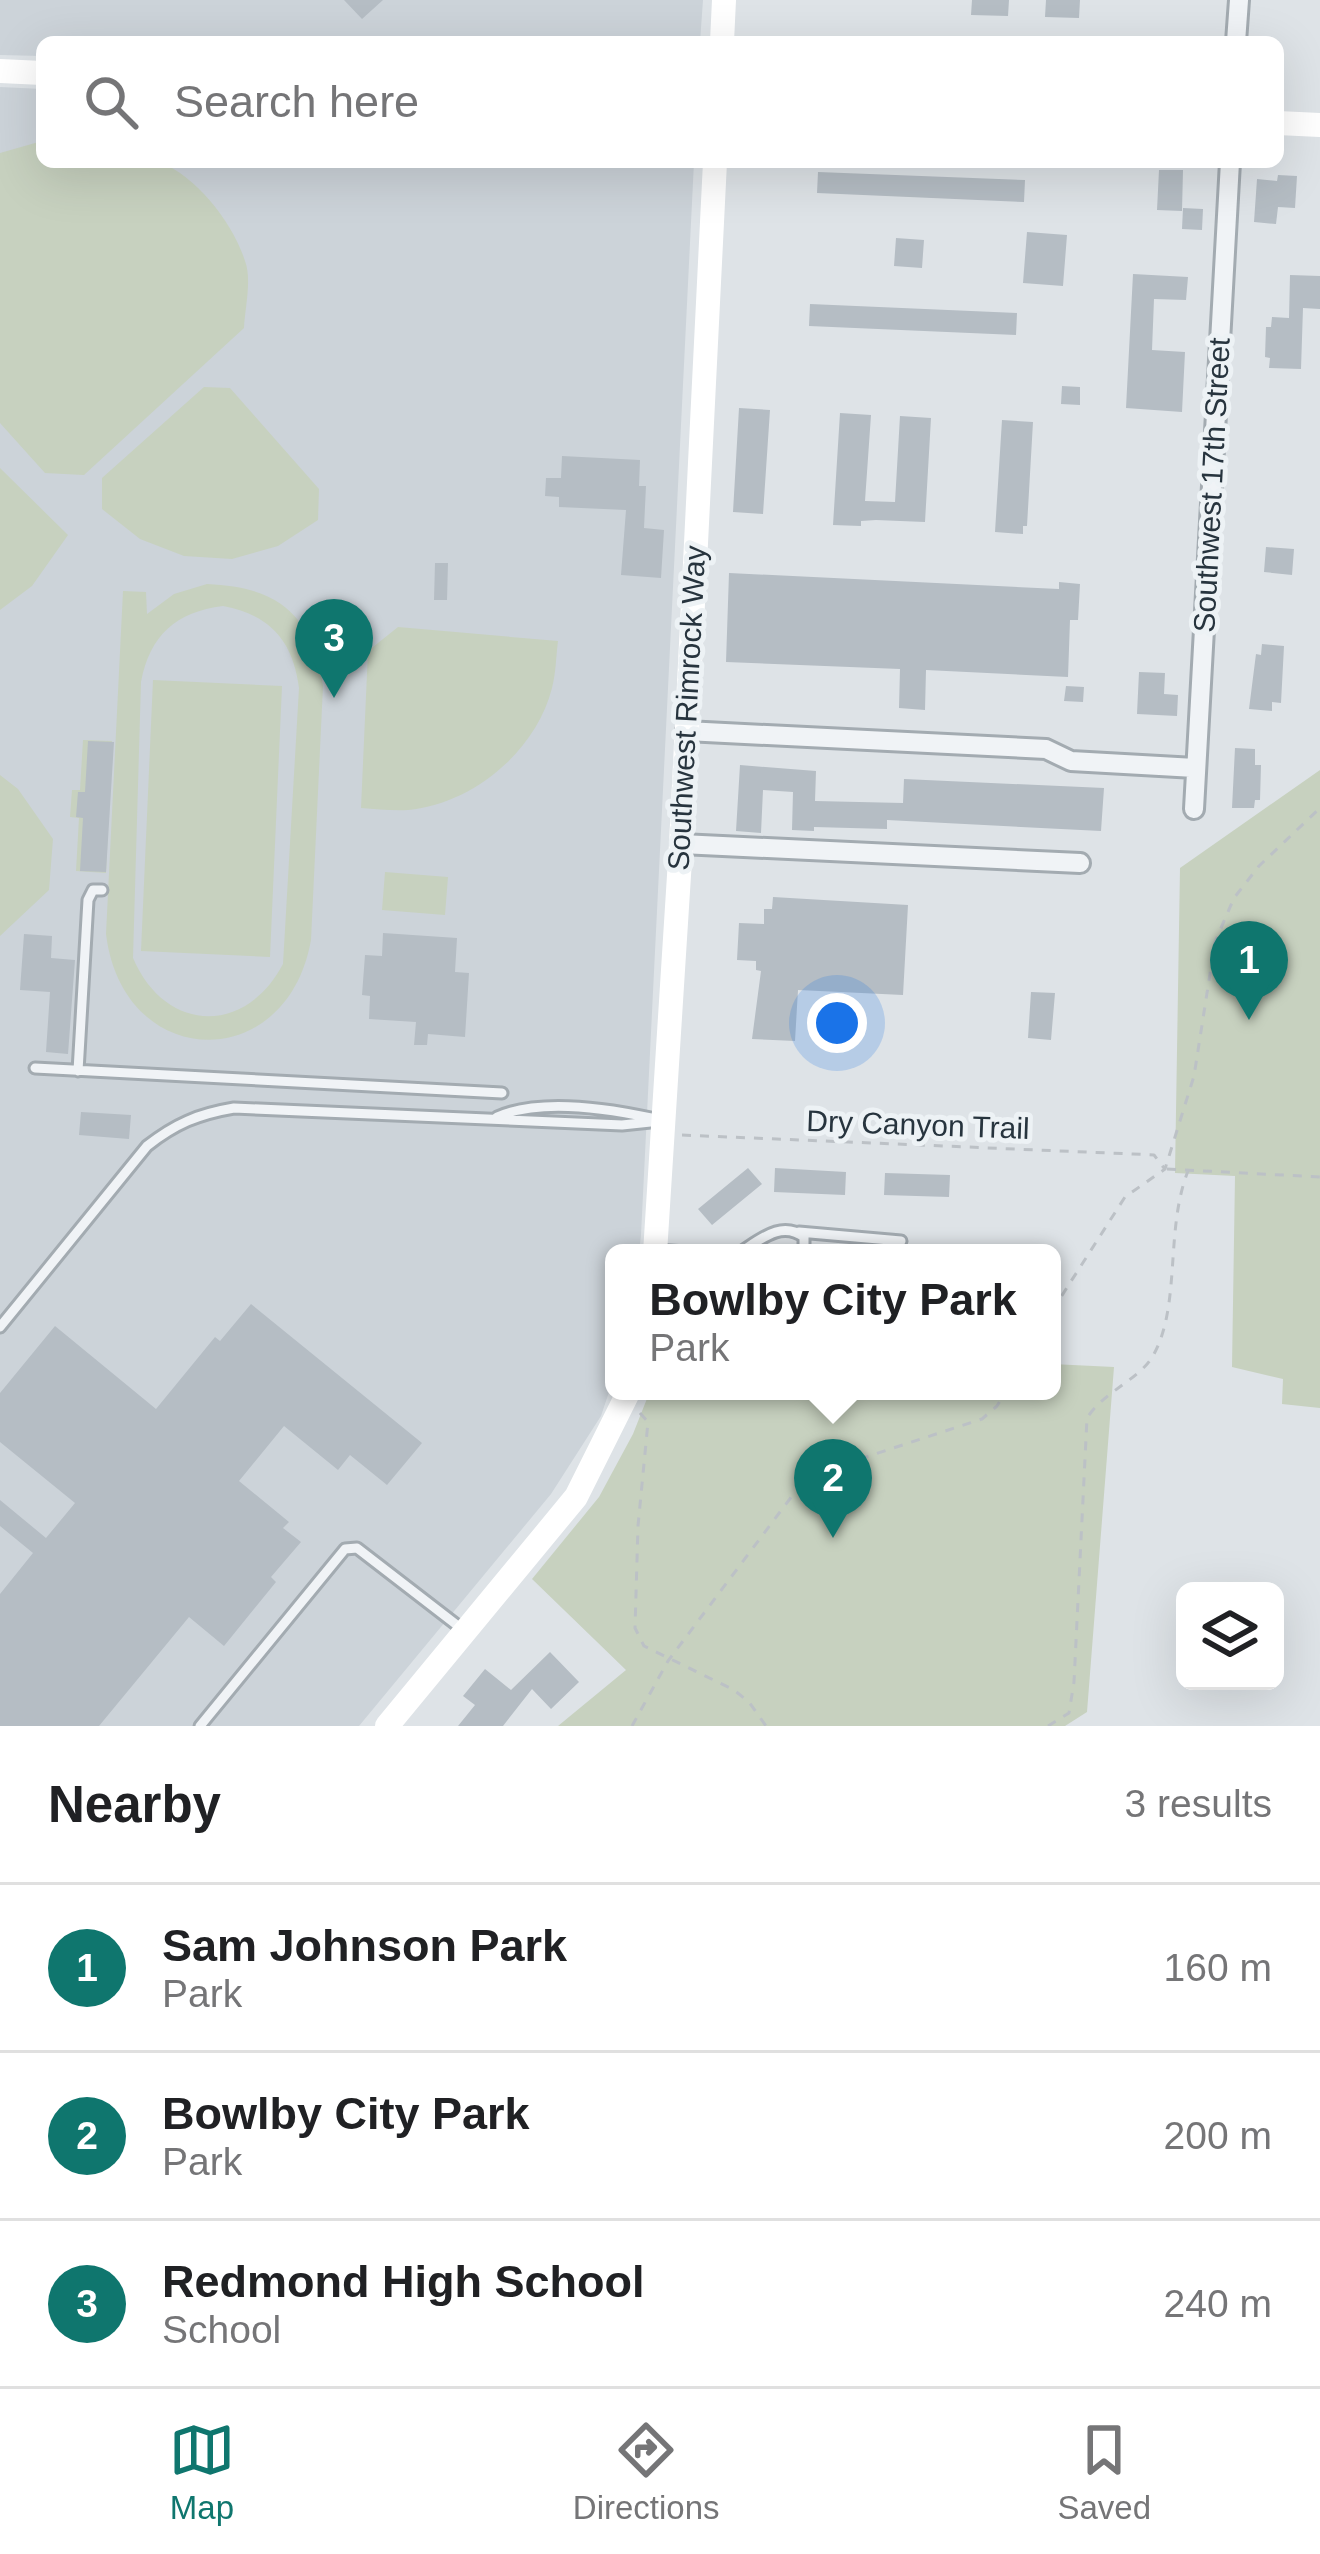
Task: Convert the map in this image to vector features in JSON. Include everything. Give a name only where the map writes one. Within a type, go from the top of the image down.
[{"type":"main road","points":[[722,36],[724,0]]},
{"type":"main road","points":[[0,71],[36,73]]},
{"type":"main road","points":[[1284,123],[1320,125]]},
{"type":"main road","name":"Southwest Rimrock Way","points":[[656,1244],[716,168]]},
{"type":"main road","points":[[387,1726],[576,1497],[625,1400]]},
{"type":"street","points":[[1237,36],[1239,0]]},
{"type":"street","name":"Southwest 17th Street","points":[[1194,809],[1230,168]]},
{"type":"street","points":[[686,731],[1046,749],[1071,761],[1196,768]]},
{"type":"street","points":[[681,844],[1080,863]]},
{"type":"lane","points":[[78,1071],[88,901],[93,890],[102,890]]},
{"type":"lane","points":[[35,1068],[502,1093]]},
{"type":"lane","points":[[0,1327],[147,1146],[172,1126],[202,1113],[234,1108],[663,1128]]},
{"type":"lane","points":[[755,1244],[774,1232],[901,1241]]},
{"type":"lane","points":[[799,1232],[804,1244]]},
{"type":"lane","points":[[200,1726],[345,1549],[357,1548],[466,1633]]},
{"type":"path","points":[[1061,1295],[1125,1197],[1165,1169],[1194,1076],[1222,920],[1258,866],[1320,808]]},
{"type":"path","name":"Dry Canyon Trail","points":[[663,1128],[1154,1155],[1165,1169],[1320,1177]]},
{"type":"path","points":[[1048,1726],[1069,1713],[1074,1682],[1087,1418],[1099,1400],[1152,1360],[1158,1346],[1164,1331],[1176,1200],[1188,1171]]},
{"type":"path","points":[[632,1400],[648,1422],[635,1628],[644,1646],[734,1690],[766,1726]]},
{"type":"path","points":[[632,1726],[668,1661],[798,1488],[817,1473],[982,1419],[998,1400]]},
{"type":"shaded area","points":[[0,0],[703,0],[700,36],[36,36],[36,56],[0,55]]},
{"type":"shaded area","points":[[0,87],[36,89],[36,168],[694,168],[641,1235],[640,1244],[605,1244],[606,1400],[601,1416],[551,1494],[359,1726],[0,1726]]},
{"type":"green space","points":[[36,143],[36,168],[172,168],[223,217],[247,268],[244,328],[84,475],[45,473],[0,423],[0,153]]},
{"type":"green space","points":[[204,387],[230,388],[319,489],[318,520],[278,546],[232,559],[184,556],[140,539],[102,509],[102,478]]},
{"type":"green space","points":[[0,468],[68,535],[32,586],[0,610]]},
{"type":"green space","points":[[207,584],[254,591],[272,599],[300,623],[318,661],[323,686],[311,940],[296,984],[271,1016],[240,1034],[206,1040],[172,1032],[142,1012],[119,979],[106,934],[123,591],[146,592],[147,614],[174,594]],"holes":[[[223,606],[266,624],[285,644],[299,688],[283,964],[248,1004],[227,1014],[206,1016],[165,1001],[147,983],[133,958],[141,682],[151,651],[179,620]]]},
{"type":"green space","points":[[398,627],[558,641],[553,682],[532,733],[517,753],[478,785],[432,806],[361,808],[368,651]]},
{"type":"green space","points":[[153,680],[282,686],[270,957],[141,951]]},
{"type":"green space","points":[[83,740],[112,741],[106,873],[76,871],[79,818],[70,817],[72,790],[80,790]]},
{"type":"green space","points":[[1320,770],[1320,1408],[1282,1404],[1283,1379],[1232,1367],[1235,1176],[1175,1173],[1180,868]]},
{"type":"green space","points":[[0,775],[18,789],[53,839],[49,890],[0,936]]},
{"type":"green space","points":[[385,872],[448,877],[445,915],[382,910]]},
{"type":"green space","points":[[1061,1364],[1114,1367],[1087,1712],[1065,1726],[558,1726],[626,1670],[532,1579],[599,1497],[646,1400],[1061,1400]]},
{"type":"building","points":[[344,0],[383,0],[362,19]]},
{"type":"building","points":[[972,0],[1009,0],[1008,16],[971,15]]},
{"type":"building","points":[[1046,0],[1080,0],[1079,18],[1045,17]]},
{"type":"building","points":[[1159,170],[1183,170],[1182,211],[1157,210]]},
{"type":"building","points":[[818,172],[1025,180],[1024,202],[817,193]]},
{"type":"building","points":[[1278,175],[1297,176],[1295,208],[1278,207],[1276,224],[1254,222],[1257,179],[1277,181]]},
{"type":"building","points":[[1183,208],[1203,209],[1202,230],[1182,229]]},
{"type":"building","points":[[1027,232],[1067,235],[1063,286],[1023,283]]},
{"type":"building","points":[[896,238],[924,240],[922,268],[894,266]]},
{"type":"building","points":[[1133,274],[1188,277],[1186,300],[1154,299],[1152,350],[1185,352],[1182,412],[1126,408]]},
{"type":"building","points":[[1290,275],[1320,276],[1320,309],[1303,308],[1301,369],[1269,368],[1266,327],[1271,327],[1272,317],[1289,318]]},
{"type":"building","points":[[810,304],[1017,313],[1016,335],[809,326]]},
{"type":"building","points":[[1062,386],[1080,387],[1080,405],[1061,404]]},
{"type":"building","points":[[739,408],[770,410],[763,514],[733,512]]},
{"type":"building","points":[[840,413],[871,415],[865,501],[895,502],[900,416],[931,418],[925,522],[833,525]]},
{"type":"building","points":[[1002,420],[1033,422],[1023,534],[995,532]]},
{"type":"building","points":[[562,456],[640,460],[639,486],[646,486],[644,528],[664,530],[661,578],[621,575],[626,510],[559,507],[559,497],[545,496],[546,478],[561,478]]},
{"type":"building","points":[[1266,547],[1294,549],[1292,575],[1264,572]]},
{"type":"building","points":[[435,563],[448,563],[447,600],[434,600]]},
{"type":"building","points":[[729,573],[1059,589],[1059,582],[1080,584],[1078,620],[1070,620],[1068,677],[926,670],[925,710],[899,708],[900,669],[726,662]]},
{"type":"building","points":[[1262,644],[1284,646],[1281,703],[1272,702],[1272,711],[1249,709],[1256,654],[1261,655]]},
{"type":"building","points":[[1139,672],[1165,673],[1164,694],[1178,695],[1177,716],[1137,714]]},
{"type":"building","points":[[1066,686],[1084,687],[1083,702],[1064,701]]},
{"type":"building","points":[[88,741],[114,742],[106,872],[80,871],[83,818],[76,817],[78,792],[85,792]]},
{"type":"building","points":[[1235,748],[1255,749],[1255,765],[1261,765],[1260,800],[1255,800],[1254,808],[1232,808]]},
{"type":"building","points":[[740,765],[816,771],[815,801],[903,803],[904,779],[1104,788],[1101,831],[887,820],[887,829],[792,830],[793,792],[763,790],[761,833],[736,831]]},
{"type":"building","points":[[773,897],[908,905],[903,995],[798,990],[795,1041],[752,1039],[761,971],[756,970],[756,961],[737,960],[739,923],[764,924],[764,909],[772,909]]},
{"type":"building","points":[[383,933],[457,938],[455,972],[469,973],[465,1037],[428,1034],[427,1045],[414,1045],[416,1022],[369,1019],[370,996],[362,995],[365,955],[382,956]]},
{"type":"building","points":[[24,934],[52,936],[51,958],[75,960],[68,1054],[46,1052],[50,992],[20,990]]},
{"type":"building","points":[[1031,992],[1055,993],[1051,1040],[1028,1038]]},
{"type":"building","points":[[81,1112],[131,1115],[129,1139],[79,1135]]},
{"type":"building","points":[[748,1168],[762,1184],[712,1225],[698,1209]]},
{"type":"building","points":[[775,1168],[846,1172],[845,1195],[774,1192]]},
{"type":"building","points":[[885,1173],[950,1175],[949,1197],[884,1195]]},
{"type":"building","points":[[251,1304],[422,1443],[387,1485],[350,1455],[338,1470],[284,1426],[239,1481],[289,1522],[283,1528],[301,1542],[271,1577],[276,1582],[224,1646],[189,1617],[99,1726],[0,1726],[0,1594],[33,1553],[0,1526],[0,1500],[46,1538],[75,1503],[0,1442],[0,1393],[55,1326],[156,1409],[215,1337],[220,1341]]},
{"type":"building","points":[[550,1652],[579,1682],[551,1709],[532,1689],[503,1726],[458,1726],[475,1705],[463,1696],[485,1669],[511,1690]]},
{"type":"place","name":"Redmond High School","points":[[334,698]]},
{"type":"place","name":"Sam Johnson Park","points":[[1249,1020]]},
{"type":"place","name":"Bowlby City Park","points":[[833,1538]]}]
